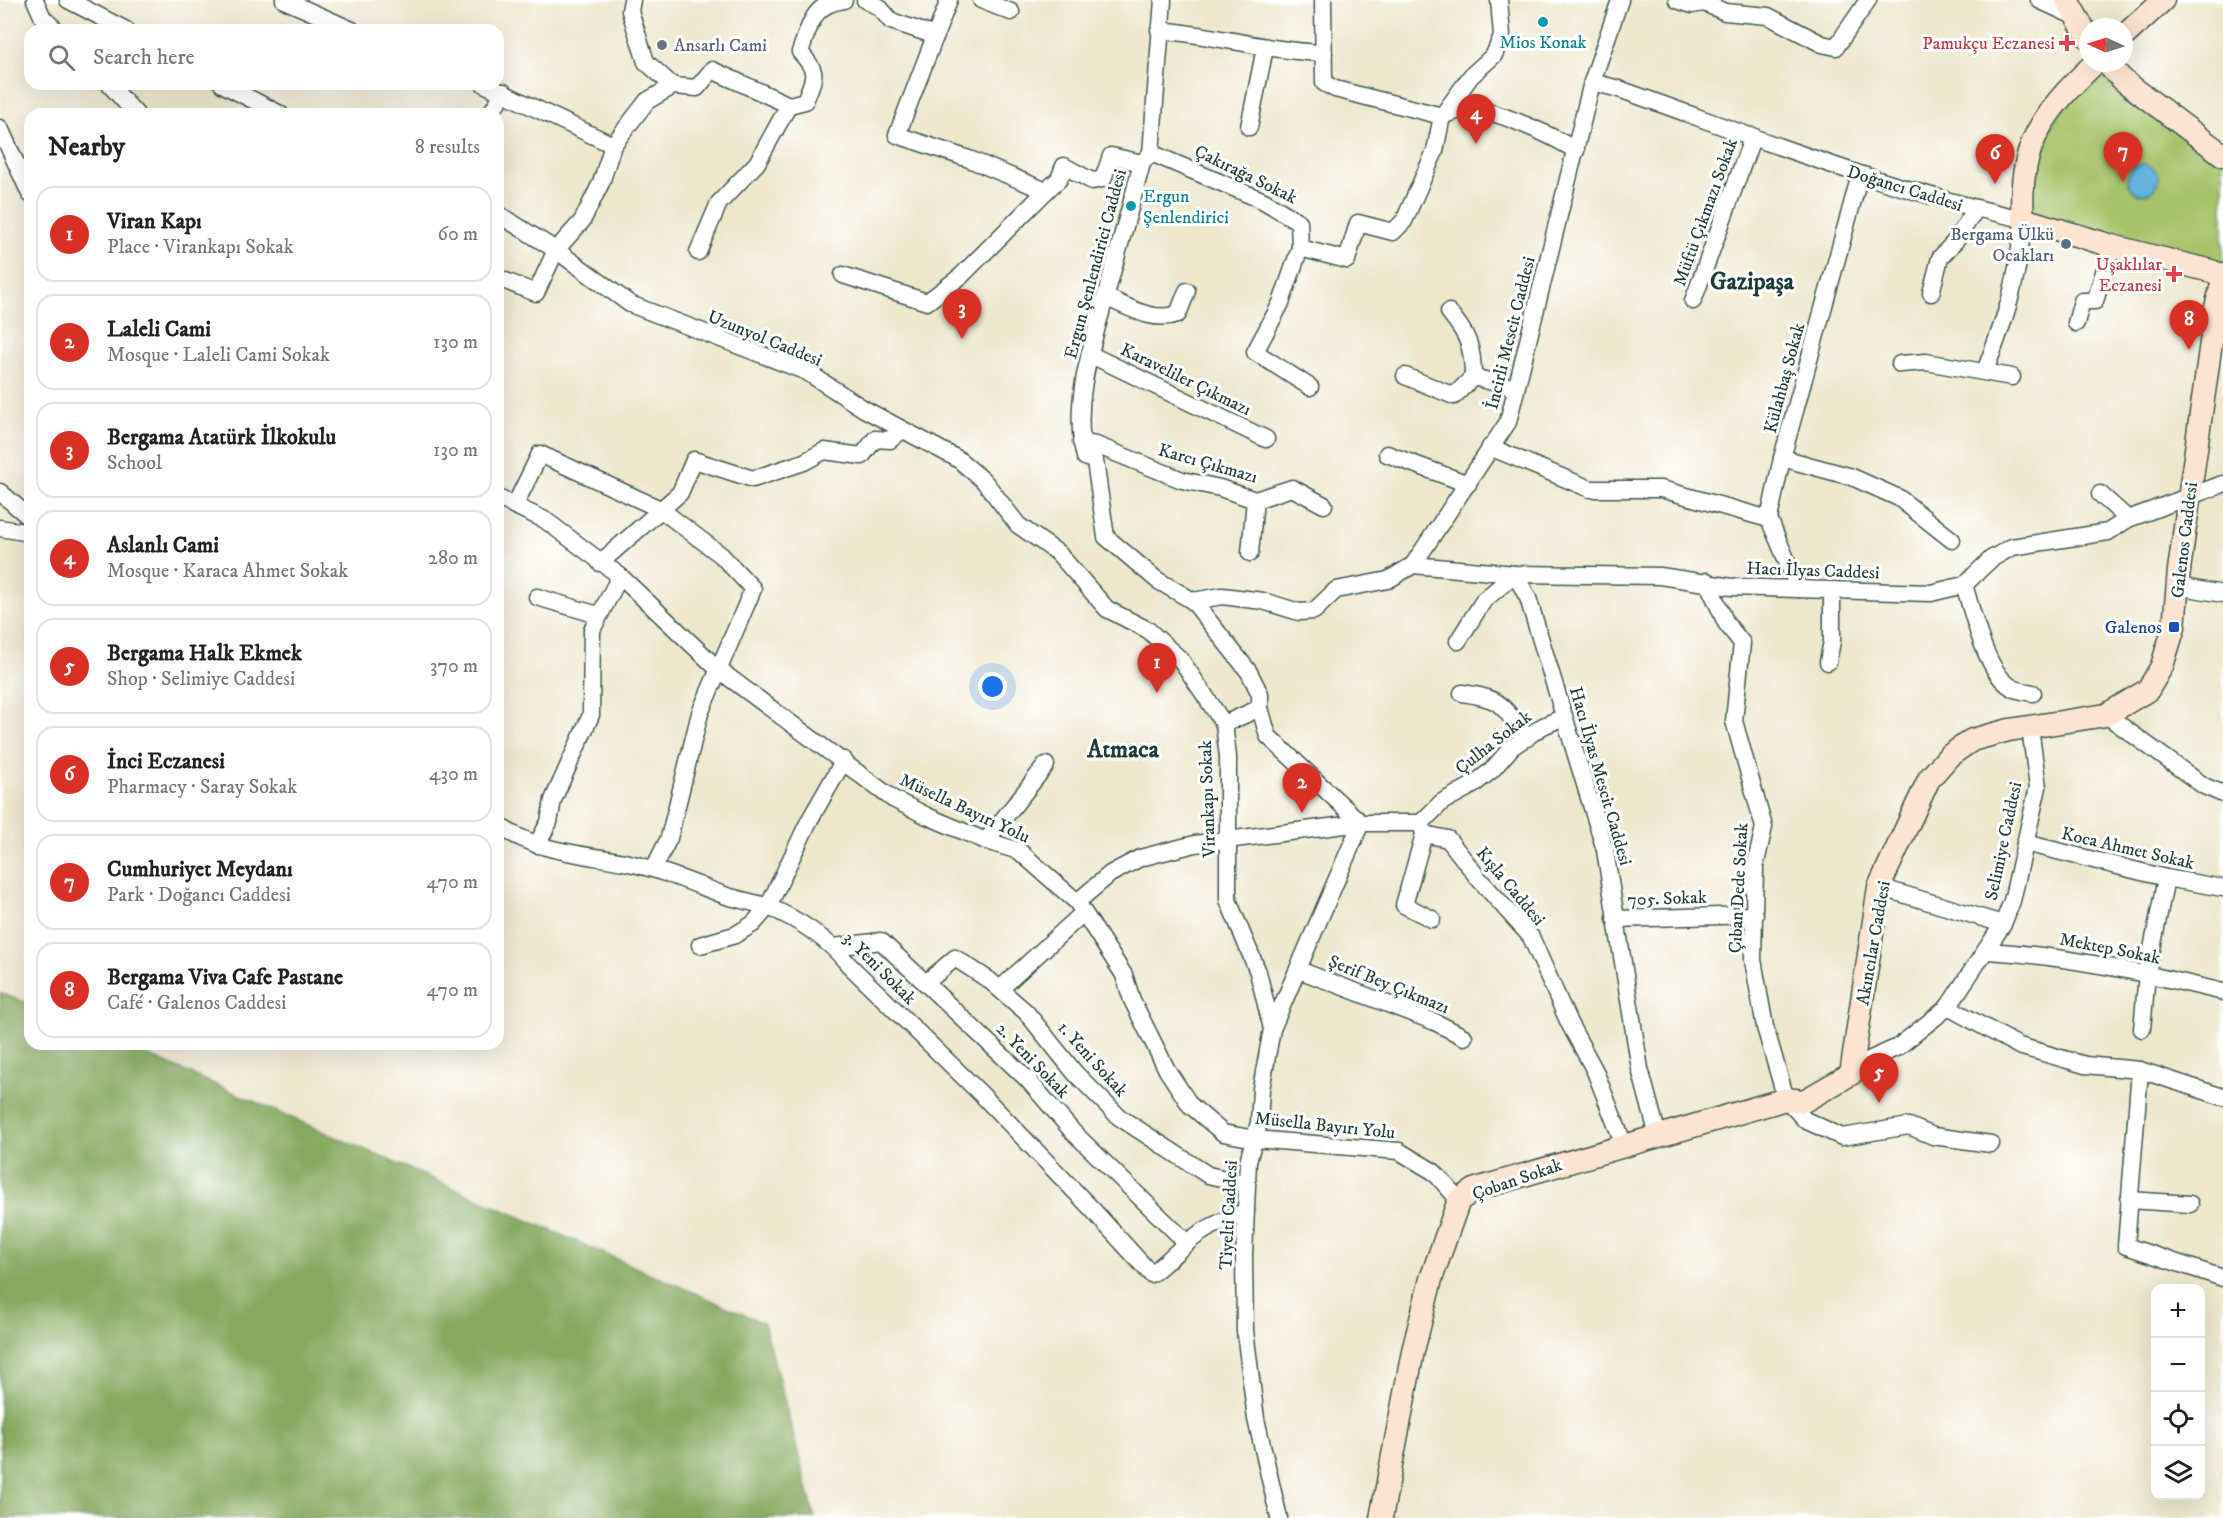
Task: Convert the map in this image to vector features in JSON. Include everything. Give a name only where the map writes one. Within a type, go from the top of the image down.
[{"type":"main road","points":[[2133,28],[2163,0]]},
{"type":"main road","points":[[2023,219],[2023,166],[2029,148],[2062,94],[2086,72]]},
{"type":"main road","points":[[2115,72],[2223,155]]},
{"type":"main road","name":"Doğancı Caddesi","points":[[2023,219],[2112,246],[2211,271],[2223,279]]},
{"type":"main road","name":"Galenos Caddesi","points":[[2040,727],[2106,715],[2148,690],[2162,666],[2174,627],[2189,495],[2216,307],[2223,279]]},
{"type":"main road","name":"Akıncılar Caddesi","points":[[1851,1074],[1879,887],[1929,779],[1949,756],[1972,740],[2008,730],[2040,727]]},
{"type":"main road","points":[[1786,1100],[1803,1101],[1851,1074]]},
{"type":"main road","name":"Çoban Sokak","points":[[1381,1518],[1413,1351],[1442,1242],[1460,1200],[1476,1190],[1624,1145],[1786,1100]]},
{"type":"street","points":[[35,0],[43,18],[50,24]]},
{"type":"street","points":[[68,0],[114,24]]},
{"type":"street","points":[[284,0],[338,24]]},
{"type":"street","points":[[632,0],[630,11],[646,62],[674,86]]},
{"type":"street","points":[[504,280],[536,293],[556,250],[582,221],[601,183],[613,145],[647,101],[674,86],[697,88],[712,70],[789,105],[806,101],[815,76],[814,67],[800,52],[811,21],[822,6],[844,0]]},
{"type":"street","points":[[865,0],[879,7],[891,21],[936,36]]},
{"type":"street","points":[[949,0],[897,135],[969,159],[1046,191]]},
{"type":"street","points":[[981,0],[1011,12]]},
{"type":"street","name":"Ergun Şenlendirici Caddesi","points":[[1081,442],[1085,376],[1089,354],[1147,158],[1163,0]]},
{"type":"street","points":[[1323,0],[1324,83],[1335,89],[1442,116],[1466,109],[1496,116],[1555,136],[1576,151]]},
{"type":"street","points":[[1310,387],[1255,352],[1281,303],[1300,248],[1347,260],[1358,223],[1394,232],[1404,221],[1436,151],[1442,116],[1471,76],[1494,55],[1502,36],[1499,0]]},
{"type":"street","name":"İncirli Mescit Caddesi","points":[[1193,601],[1222,596],[1263,601],[1299,612],[1314,611],[1336,590],[1388,580],[1413,565],[1508,422],[1592,82],[1620,0]]},
{"type":"street","points":[[1677,0],[1692,5],[1704,3],[1725,12],[1768,16],[1822,44],[1836,47],[1868,0]]},
{"type":"street","points":[[2039,0],[2072,9]]},
{"type":"street","points":[[1159,30],[1190,33],[1265,48],[1324,53]]},
{"type":"street","points":[[1249,127],[1265,48]]},
{"type":"street","name":"Doğancı Caddesi","points":[[1592,82],[1860,175],[1976,209],[2023,219]]},
{"type":"street","points":[[114,90],[131,108]]},
{"type":"street","points":[[234,90],[268,108]]},
{"type":"street","points":[[499,90],[613,145]]},
{"type":"street","points":[[494,108],[504,92]]},
{"type":"street","points":[[698,252],[719,203],[757,163],[789,105]]},
{"type":"street","points":[[0,128],[24,181]]},
{"type":"street","name":"Müftü Çıkmazı Sokak","points":[[1693,301],[1753,136]]},
{"type":"street","points":[[843,275],[927,302],[968,269],[1059,179],[1064,166],[1092,181],[1103,179],[1111,156],[1147,158]]},
{"type":"street","name":"Çakırağa Sokak","points":[[1147,158],[1264,201],[1299,222],[1300,248]]},
{"type":"street","name":"Külahbaş Sokak","points":[[1769,519],[1782,458],[1860,175]]},
{"type":"street","points":[[1931,293],[1940,258],[1955,241],[1976,209]]},
{"type":"street","name":"Uzunyol Caddesi","points":[[504,218],[556,250],[630,304],[807,372],[902,430],[929,441],[958,459],[984,481],[1006,511]]},
{"type":"street","points":[[1985,371],[2010,308],[2020,261],[2023,219]]},
{"type":"street","points":[[2076,323],[2082,301],[2095,301],[2112,246]]},
{"type":"street","points":[[1105,297],[1154,317],[1167,318],[1178,314],[1187,291]]},
{"type":"street","points":[[1405,376],[1454,396],[1473,377],[1471,347],[1466,332],[1449,312]]},
{"type":"street","name":"Karaveliler Çıkmazı","points":[[1089,354],[1266,439]]},
{"type":"street","points":[[1900,364],[1926,362],[2012,377]]},
{"type":"street","points":[[1473,377],[1516,388]]},
{"type":"street","points":[[600,562],[680,493],[694,460],[753,479],[804,462],[824,451],[862,456],[875,440],[890,440],[902,430]]},
{"type":"street","points":[[1081,442],[1085,457],[1095,461],[1106,537],[1157,580],[1193,601],[1249,672],[1260,694],[1260,708],[1268,736],[1361,823]]},
{"type":"street","name":"Karcı Çıkmazı","points":[[1081,442],[1096,445],[1182,480],[1220,488],[1254,500],[1292,488],[1324,505]]},
{"type":"street","points":[[1490,447],[1590,489],[1661,489],[1769,519],[1798,589]]},
{"type":"street","points":[[515,505],[540,454],[660,509],[721,555],[753,589],[700,713],[669,838],[654,868]]},
{"type":"street","points":[[1387,454],[1468,484]]},
{"type":"street","points":[[1782,458],[1852,477],[1899,498],[1952,540]]},
{"type":"street","points":[[2033,693],[2014,689],[2003,681],[1986,653],[1964,585],[1991,559],[2012,547],[2108,532],[2128,519],[2223,484]]},
{"type":"street","points":[[0,492],[24,513]]},
{"type":"street","points":[[2100,494],[2128,519]]},
{"type":"street","name":"Müsella Bayırı Yolu","points":[[504,500],[545,520],[620,576],[719,670],[844,760],[893,799],[986,841],[1019,850],[1079,908],[1124,975],[1149,1038],[1190,1105],[1223,1133],[1255,1139],[1399,1151],[1434,1172],[1460,1200]]},
{"type":"street","points":[[1250,553],[1254,500]]},
{"type":"street","name":"Virankapı Sokak","points":[[1006,511],[1018,525],[1058,553],[1107,609],[1148,630],[1181,660],[1224,724],[1228,756],[1228,900],[1258,972],[1272,1029]]},
{"type":"street","points":[[0,528],[24,532]]},
{"type":"street","name":"Hacı İlyas Caddesi","points":[[1413,565],[1515,574],[1660,576],[1707,581],[1732,587],[1832,591],[1931,593],[1964,585]]},
{"type":"street","points":[[1458,642],[1484,600],[1515,574]]},
{"type":"street","name":"Hacı İlyas Mescit Caddesi","points":[[1515,574],[1528,598],[1605,850],[1640,1069],[1658,1136]]},
{"type":"street","points":[[537,845],[549,822],[553,800],[591,715],[592,630],[620,576]]},
{"type":"street","name":"Çıban Dede Sokak","points":[[1707,581],[1726,622],[1742,643],[1734,721],[1764,827],[1755,867],[1753,960],[1765,1027],[1786,1100]]},
{"type":"street","points":[[2177,586],[2223,594]]},
{"type":"street","points":[[1828,662],[1832,641],[1832,591]]},
{"type":"street","points":[[537,597],[598,615]]},
{"type":"street","points":[[1462,693],[1486,696],[1504,706],[1527,738]]},
{"type":"street","points":[[1224,724],[1260,708]]},
{"type":"street","points":[[2106,715],[2204,786],[2223,795]]},
{"type":"street","name":"Çulha Sokak","points":[[1423,829],[1442,802],[1473,785],[1492,770],[1512,747],[1543,726],[1564,717]]},
{"type":"street","name":"Selimiye Caddesi","points":[[1851,1074],[1871,1059],[1898,1047],[1948,1007],[1988,951],[2003,924],[2012,901],[2038,787],[2040,727]]},
{"type":"street","points":[[700,945],[735,935],[753,924],[768,907],[809,821],[844,760]]},
{"type":"street","points":[[986,841],[1046,765]]},
{"type":"street","name":"Kışla Caddesi","points":[[1000,989],[1110,874],[1140,858],[1195,844],[1361,823],[1423,829],[1448,839],[1479,879],[1531,937],[1569,1023],[1594,1071],[1624,1145]]},
{"type":"street","name":"Tiyelti Caddesi","points":[[1279,1518],[1256,1419],[1245,1331],[1248,1161],[1255,1139],[1272,1029],[1361,823]]},
{"type":"street","name":"3. Yeni Sokak","points":[[504,829],[515,837],[537,845],[654,868],[728,896],[768,907],[796,921],[834,947],[849,965],[1091,1208],[1151,1274],[1170,1261],[1187,1243]]},
{"type":"street","points":[[1423,829],[1404,905],[1432,920]]},
{"type":"street","name":"Koca Ahmet Sokak","points":[[2025,843],[2166,879],[2223,888]]},
{"type":"street","points":[[2142,1029],[2147,974],[2166,879]]},
{"type":"street","points":[[1879,887],[2003,924]]},
{"type":"street","name":"705. Sokak","points":[[1615,919],[1755,915]]},
{"type":"street","name":"2. Yeni Sokak","points":[[834,947],[881,941],[927,982],[1028,1080],[1073,1132],[1187,1243]]},
{"type":"street","name":"Mektep Sokak","points":[[1988,951],[2034,954],[2147,974],[2223,992]]},
{"type":"street","name":"1. Yeni Sokak","points":[[927,982],[955,958],[1000,989],[1026,1012],[1075,1073],[1119,1117],[1208,1175],[1247,1184]]},
{"type":"street","name":"Şerif Bey Çıkmazı","points":[[1299,970],[1435,1022],[1464,1037]]},
{"type":"street","points":[[1948,1007],[2019,1046],[2085,1065],[2140,1070],[2223,1097]]},
{"type":"street","points":[[2140,1070],[2126,1246],[2223,1278]]},
{"type":"street","points":[[1786,1100],[1805,1120],[1842,1137],[1909,1126],[1933,1136],[1991,1144]]},
{"type":"street","points":[[2129,1200],[2190,1204]]},
{"type":"street","points":[[1187,1243],[1213,1225],[1246,1211]]},
{"type":"green space","points":[[2089,72],[2108,72],[2223,155],[2223,276],[2023,219],[2023,167]]},
{"type":"green space","points":[[0,993],[24,1002],[24,1050],[136,1050],[764,1323],[815,1518],[0,1518]]},
{"type":"water","points":[[2143,164],[2154,168],[2158,179],[2154,190],[2143,194],[2132,190],[2128,179],[2132,168]]},
{"type":"place","name":"Mios Konak","points":[[1543,22]]},
{"type":"place","name":"Pamukçu Eczanesi","points":[[2067,43]]},
{"type":"place","name":"Ansarlı Cami","points":[[662,45]]},
{"type":"place","name":"Aslanlı Cami","points":[[1476,144]]},
{"type":"place","name":"Cumhuriyet Meydanı","points":[[2123,182]]},
{"type":"place","name":"İnci Eczanesi","points":[[1995,184]]},
{"type":"place","name":"Ergun Şenlendirici","points":[[1131,206]]},
{"type":"place","name":"Bergama Ülkü Ocakları","points":[[2066,244]]},
{"type":"place","name":"Uşaklılar Eczanesi","points":[[2174,274]]},
{"type":"place","name":"Bergama Atatürk İlkokulu","points":[[962,339]]},
{"type":"place","name":"Bergama Viva Cafe Pastane","points":[[2189,350]]},
{"type":"place","name":"Galenos","points":[[2174,627]]},
{"type":"place","name":"Viran Kapı","points":[[1157,693]]},
{"type":"place","name":"Laleli Cami","points":[[1302,813]]},
{"type":"place","name":"Bergama Halk Ekmek","points":[[1879,1103]]},
{"type":"district","name":"Gazipaşa","points":[[1752,281]]},
{"type":"district","name":"Atmaca","points":[[1123,749]]}]
